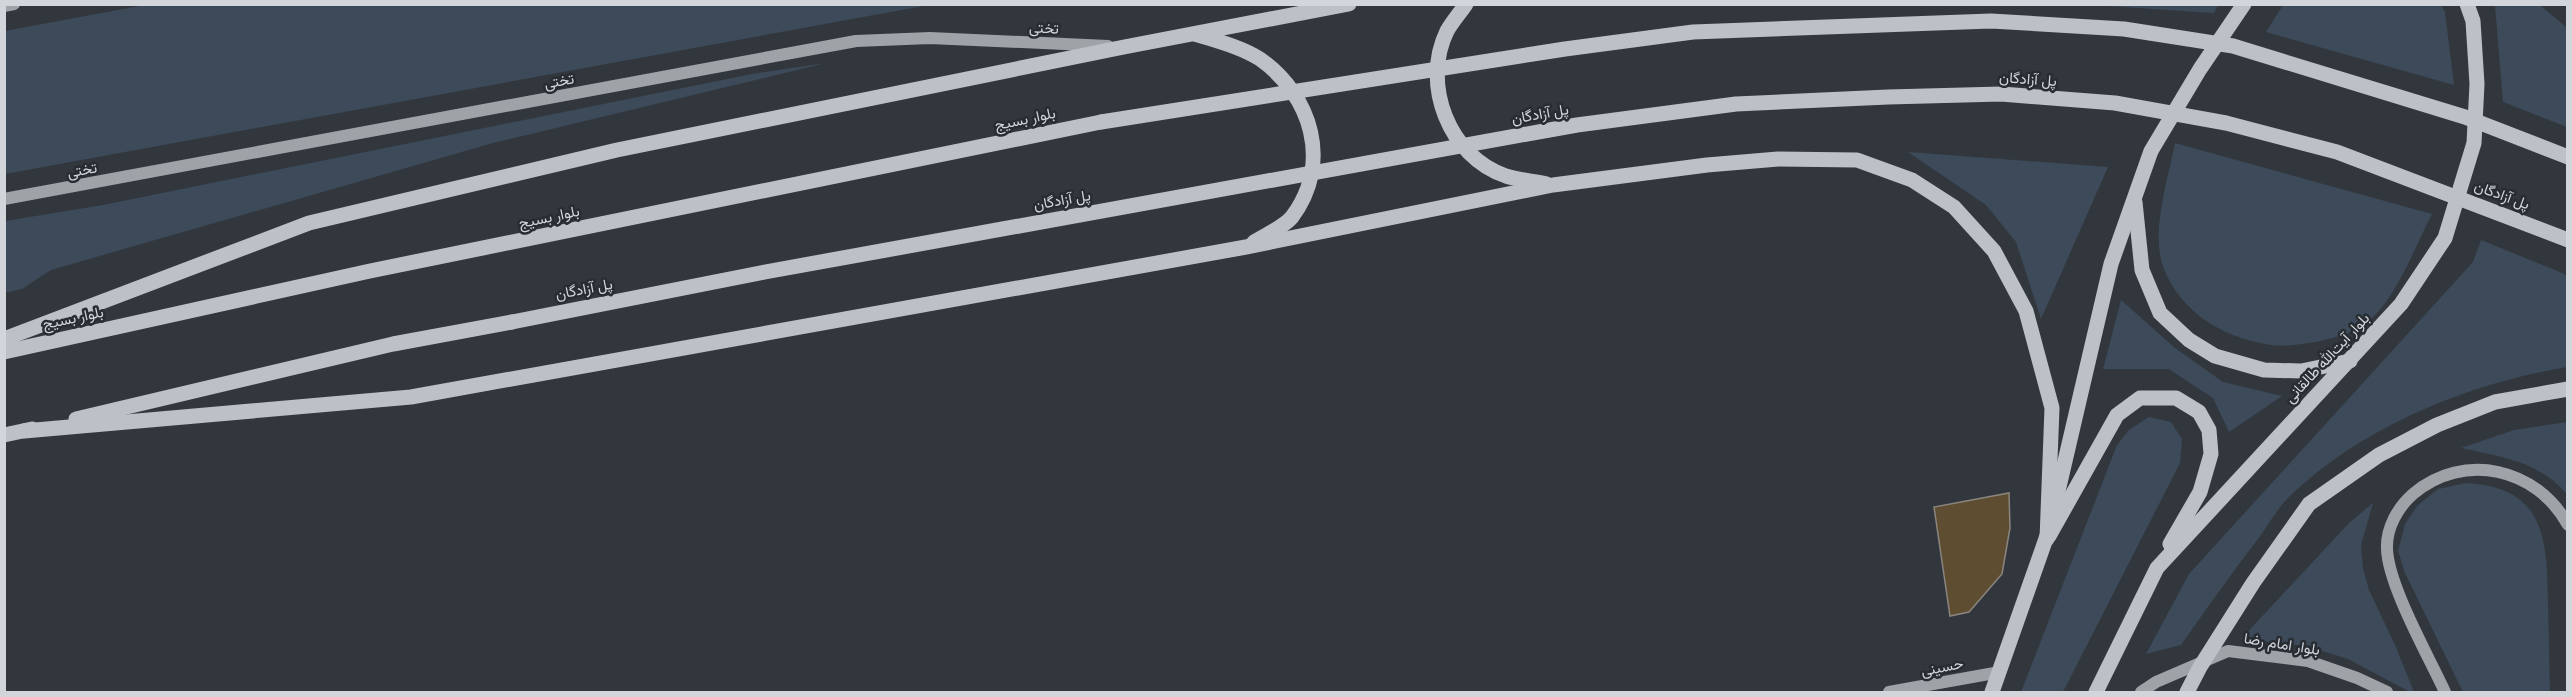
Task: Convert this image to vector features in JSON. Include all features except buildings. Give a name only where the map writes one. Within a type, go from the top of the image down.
[{"type":"main road","points":[[4,339],[309,223],[617,150],[1193,33],[1349,4]]},
{"type":"main road","points":[[1466,4],[1447,31],[1437,64],[1439,99],[1452,131],[1474,158],[1505,176],[1553,185]]},
{"type":"main road","points":[[1992,693],[2047,539],[2111,264],[2151,151],[2200,69],[2244,4]]},
{"type":"main road","name":"بلوار آیت‌الله طالقانی","points":[[2096,693],[2157,568],[2401,304],[2445,238],[2474,144],[2477,84],[2473,21],[2468,4]]},
{"type":"main road","name":"بلوار بسیج","points":[[4,352],[370,272],[1101,122],[1565,49],[1693,32],[1990,21],[2124,29],[2233,46],[2465,117],[2568,157]]},
{"type":"main road","points":[[1193,33],[1258,58],[1287,82],[1306,113],[1314,149],[1309,186],[1291,218],[1246,247]]},
{"type":"main road","name":"پل آزادگان","points":[[24,431],[393,344],[765,272],[1577,125],[1736,104],[2001,94],[2115,103],[2226,123],[2337,152],[2568,240]]},
{"type":"main road","points":[[4,435],[24,431],[411,397],[1246,247],[1553,185],[1707,165],[1778,159],[1857,160],[1912,180],[1954,207],[1994,251],[2026,311],[2052,408],[2047,539]]},
{"type":"main road","points":[[2134,199],[2142,270],[2160,313],[2188,340],[2215,356],[2264,370],[2301,371],[2350,361]]},
{"type":"main road","points":[[2187,693],[2200,667],[2253,583],[2309,504],[2379,455],[2437,425],[2495,402],[2568,389]]},
{"type":"main road","points":[[2047,539],[2117,415],[2140,398],[2176,398],[2199,412],[2209,430],[2211,454],[2200,492],[2157,568]]},
{"type":"street","points":[[4,6],[14,4]]},
{"type":"street","name":"تختی","points":[[4,199],[856,41],[930,38],[1124,47]]},
{"type":"street","points":[[2445,693],[2398,591],[2391,568],[2387,550],[2389,533],[2396,512],[2424,484],[2444,474],[2463,470],[2498,471],[2525,481],[2541,491],[2560,510],[2568,525]]},
{"type":"street","name":"بلوار امام رضا","points":[[2141,693],[2156,682],[2228,651],[2308,661],[2357,678],[2387,693]]},
{"type":"street","name":"حسینی","points":[[1889,693],[2000,672]]},
{"type":"shaded area","points":[[150,4],[929,5],[5,174],[5,31]]},
{"type":"shaded area","points":[[2218,4],[2214,13],[2092,5]]},
{"type":"shaded area","points":[[2283,5],[2441,5],[2445,12],[2454,85],[2266,32]]},
{"type":"shaded area","points":[[2495,5],[2540,5],[2567,28],[2567,127],[2503,102]]},
{"type":"shaded area","points":[[826,63],[493,143],[51,270],[22,289],[5,293],[5,221],[103,205],[752,74]]},
{"type":"shaded area","points":[[2175,143],[2432,214],[2397,285],[2380,310],[2365,324],[2330,339],[2302,344],[2272,345],[2249,340],[2218,328],[2192,310],[2171,284],[2164,269],[2160,255],[2159,223]]},
{"type":"shaded area","points":[[1908,152],[2108,167],[2041,319],[2016,242],[1986,205]]},
{"type":"shaded area","points":[[2481,240],[2567,275],[2567,367],[2493,384],[2456,397],[2385,428],[2351,448],[2320,470],[2283,504],[2181,645],[2146,654],[2189,574],[2473,262]]},
{"type":"shaded area","points":[[2121,300],[2175,348],[2223,382],[2282,396],[2229,432],[2213,398],[2169,369],[2103,369]]},
{"type":"shaded area","points":[[2149,417],[2171,422],[2182,439],[2180,463],[2063,692],[2021,692],[2117,445],[2129,430]]},
{"type":"shaded area","points":[[2567,422],[2567,494],[2556,483],[2532,467],[2461,448],[2514,430]]},
{"type":"shaded area","points":[[2466,483],[2492,487],[2512,495],[2527,506],[2537,521],[2546,559],[2550,692],[2463,692],[2405,573],[2398,551],[2405,524],[2417,506],[2438,489]]},
{"type":"shaded area","points":[[2373,503],[2361,545],[2363,568],[2369,590],[2414,692],[2348,659],[2306,646],[2241,639],[2349,523]]}]
